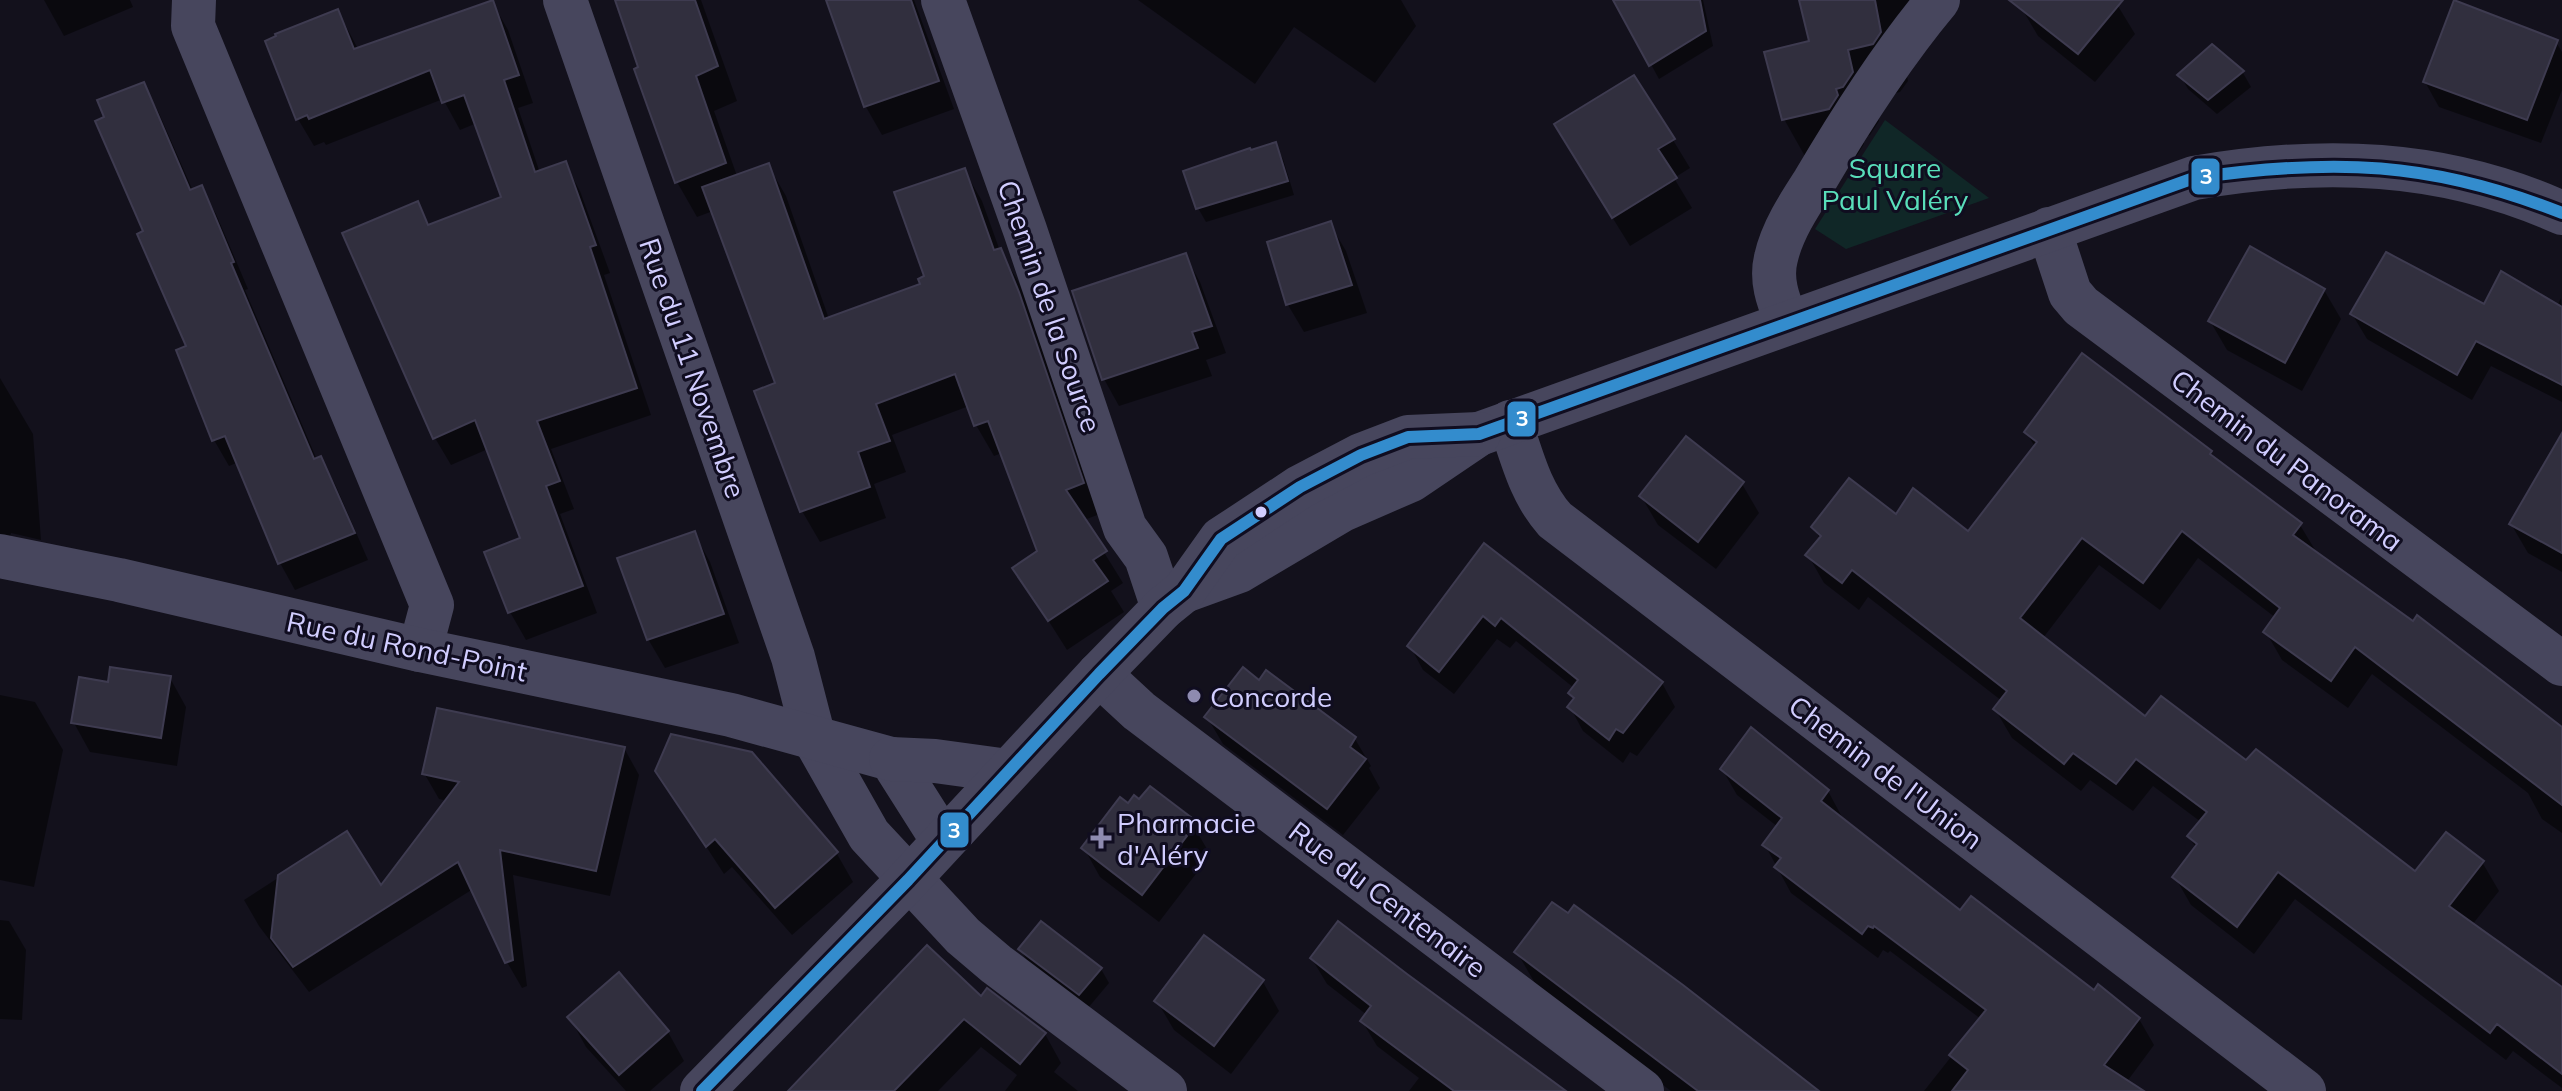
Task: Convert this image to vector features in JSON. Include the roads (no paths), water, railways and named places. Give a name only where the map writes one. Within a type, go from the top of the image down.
[{"type":"street","points":[[194,0],[193,26],[432,605],[420,650]]},
{"type":"street","name":"Rue du 11 Novembre","points":[[565,0],[793,657],[814,738]]},
{"type":"street","name":"Chemin de la Source","points":[[943,0],[1025,230],[1125,528],[1173,600]]},
{"type":"street","points":[[1787,323],[1775,289],[1776,258],[1785,234],[1833,149],[1917,25],[1938,0]]},
{"type":"street","points":[[702,1091],[908,880],[1099,674],[1173,600],[1239,571],[1342,510],[1411,480],[1494,428],[2194,178],[2257,167],[2321,163],[2385,166],[2444,175],[2503,190],[2562,213]]},
{"type":"street","name":"Chemin du Panorama","points":[[2049,229],[2070,293],[2081,306],[2562,664]]},
{"type":"street","name":"Chemin de l'Union","points":[[1494,428],[1542,505],[1555,520],[2304,1091]]},
{"type":"street","name":"Rue du Rond-Point","points":[[0,556],[119,580],[420,650],[731,715],[891,759],[935,761],[1008,771]]},
{"type":"street","name":"Rue du Centenaire","points":[[1099,674],[1139,711],[1642,1091]]},
{"type":"street","points":[[814,738],[869,835],[963,936],[1165,1091]]},
{"type":"street","points":[[891,759],[943,841]]},
{"type":"place","name":"Concorde","points":[[1194,696]]},
{"type":"place","name":"Pharmacie d'Aléry","points":[[1101,838]]},
{"type":"park label","name":"Square Paul Valéry","points":[[1895,183]]}]
